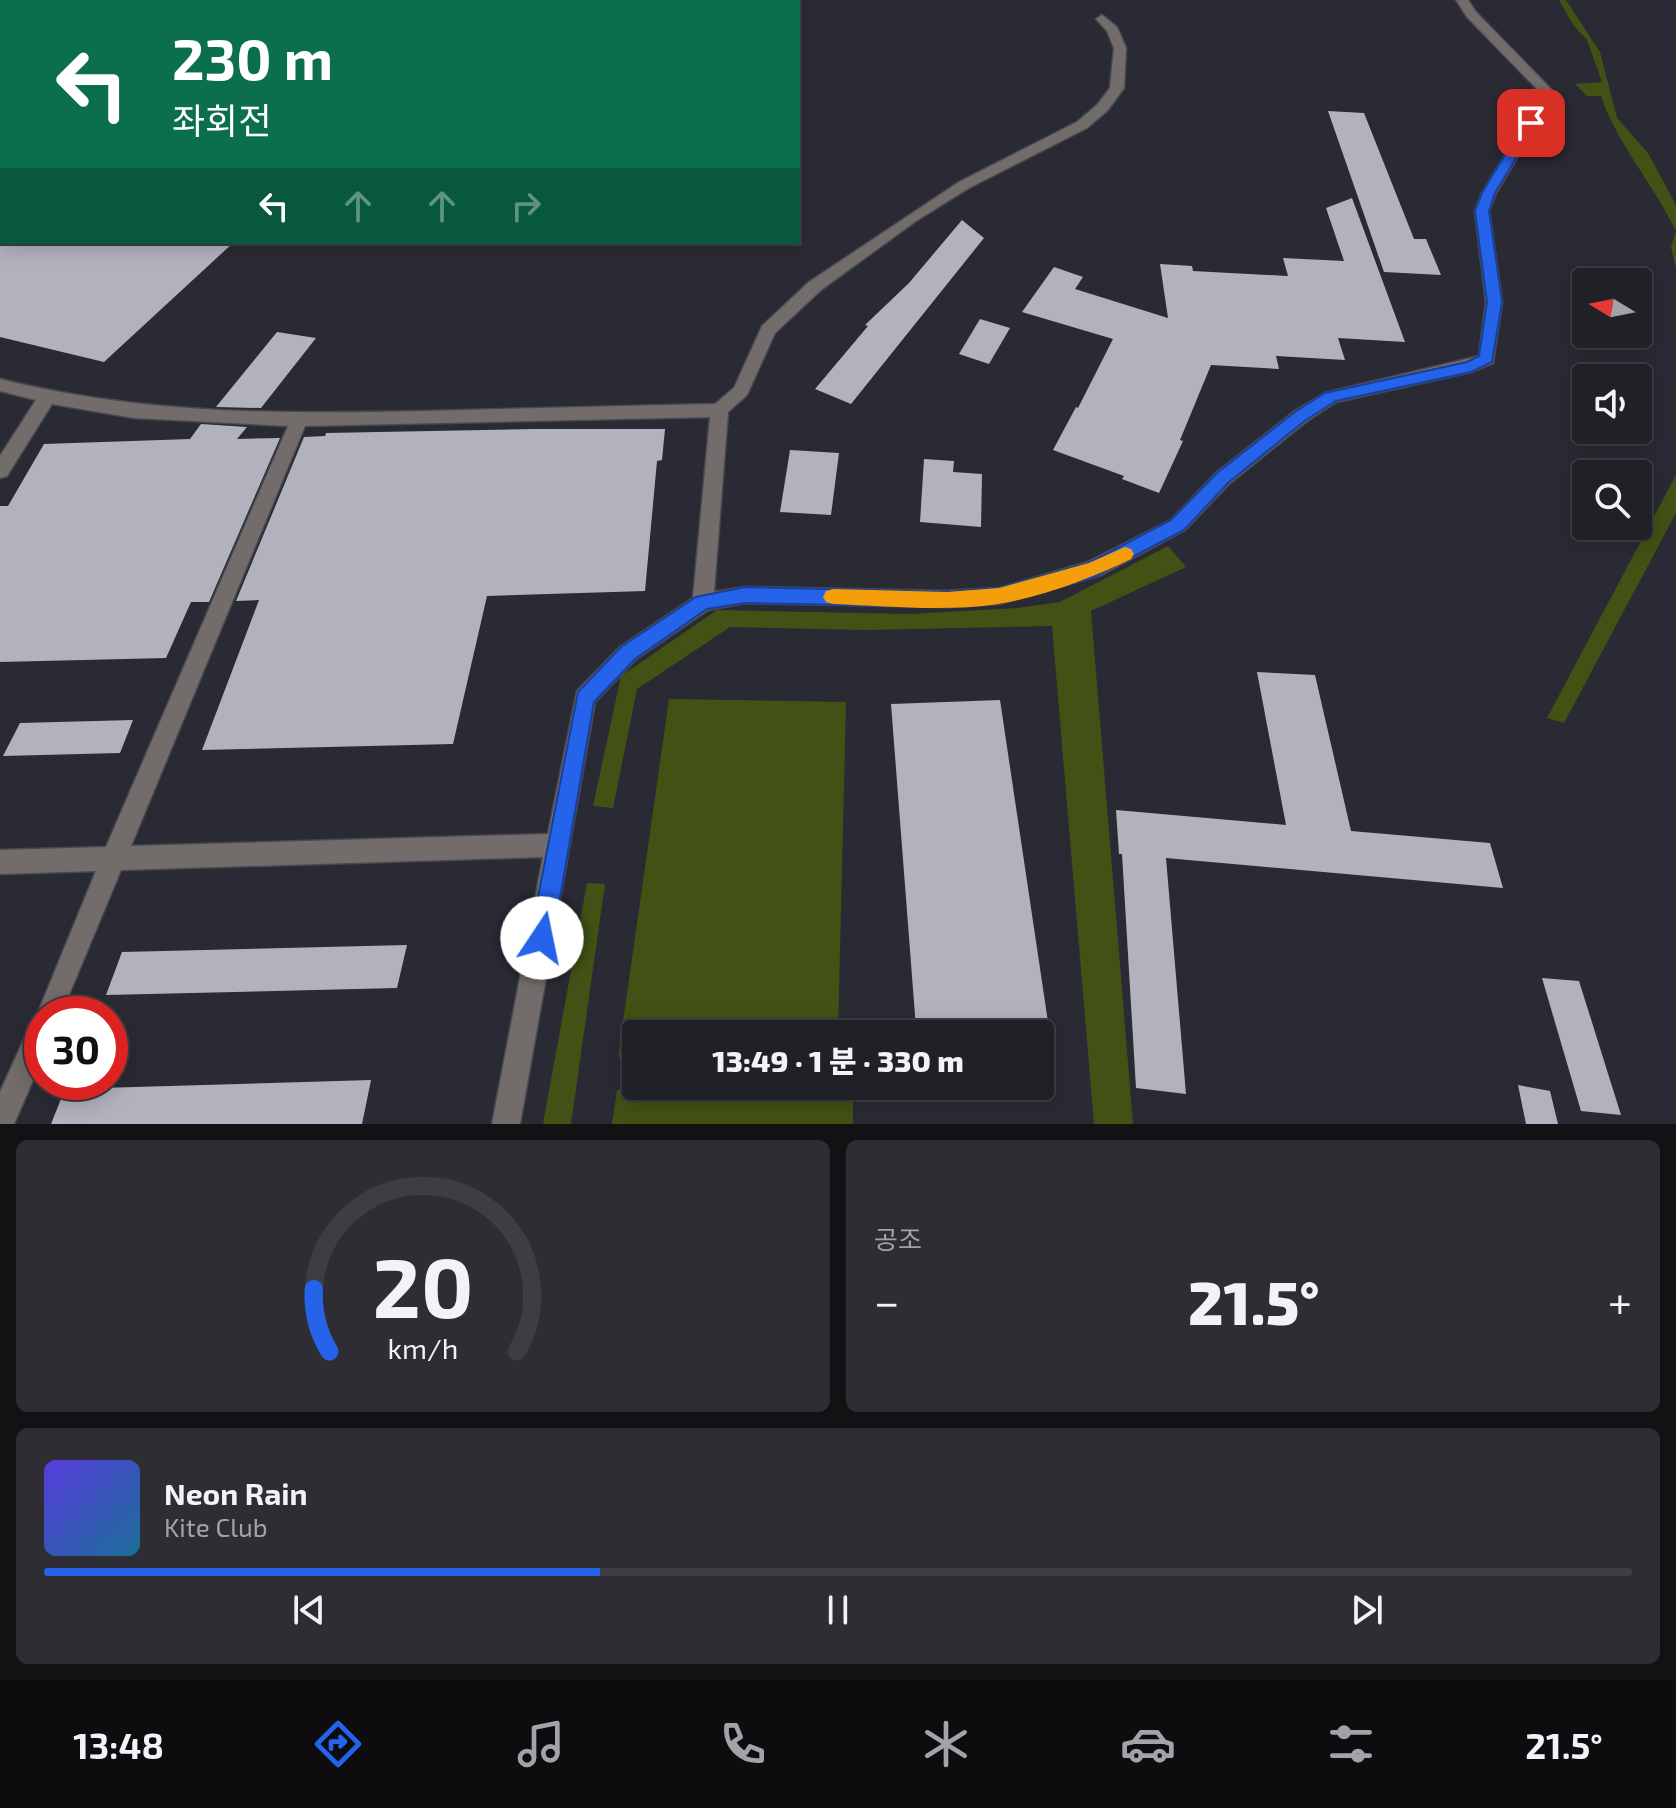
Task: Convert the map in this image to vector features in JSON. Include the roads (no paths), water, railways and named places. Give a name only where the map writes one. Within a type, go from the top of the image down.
[{"type":"street","points":[[506,1124],[585,698],[628,653],[703,602],[745,595],[947,599],[999,596],[1094,569],[1178,525],[1223,478],[1301,416],[1331,397],[1471,366],[1487,359],[1494,302],[1482,211],[1489,193],[1545,100],[1544,89],[1471,14],[1462,0]]},
{"type":"street","points":[[0,385],[47,397],[134,412],[299,420],[719,410],[741,391],[768,330],[815,286],[911,218],[964,185],[1082,125],[1103,107],[1117,88],[1120,48],[1113,30],[1102,19]]},
{"type":"street","points":[[0,471],[47,397]]},
{"type":"street","points":[[703,602],[719,410]]},
{"type":"street","points":[[56,996],[299,420]]},
{"type":"street","points":[[0,862],[560,845]]},
{"type":"street","points":[[0,1124],[24,1069]]}]
